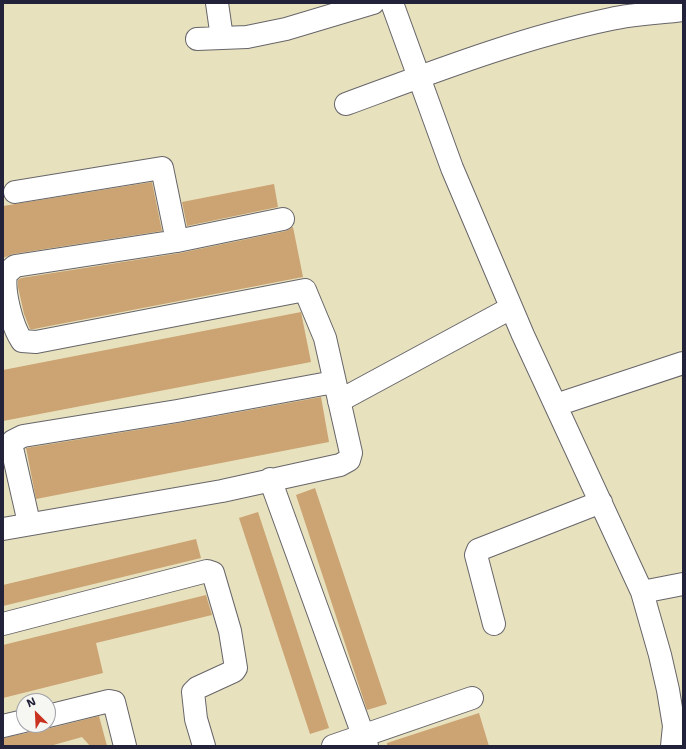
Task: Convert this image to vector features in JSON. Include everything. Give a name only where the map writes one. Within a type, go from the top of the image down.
[{"type":"street","points":[[217,3],[222,38]]},
{"type":"street","points":[[197,39],[247,37],[286,30],[373,3]]},
{"type":"street","points":[[392,3],[452,168],[511,308],[642,592],[660,655],[675,691],[672,746]]},
{"type":"street","points":[[346,104],[507,46],[612,18],[683,10]]},
{"type":"street","points":[[15,192],[162,168],[177,241]]},
{"type":"street","points":[[283,220],[177,241],[15,266],[6,274],[4,283],[16,331],[22,341],[36,342],[306,290],[325,338],[337,392],[351,453],[349,460],[340,465],[270,479],[222,491],[18,526],[12,448],[14,441],[23,436],[177,411],[337,392],[511,308]]},
{"type":"street","points":[[556,405],[683,363]]},
{"type":"street","points":[[270,479],[366,741]]},
{"type":"street","points":[[494,624],[476,555],[478,550],[601,502]]},
{"type":"street","points":[[3,624],[207,571],[213,573],[230,631],[236,668],[234,671],[197,688],[193,692],[196,719],[204,746]]},
{"type":"street","points":[[642,592],[683,584]]},
{"type":"street","points":[[334,746],[366,741],[472,698]]},
{"type":"street","points":[[56,714],[109,701],[114,702],[125,746]]},
{"type":"street","points":[[3,726],[16,723]]},
{"type":"building","points":[[152,182],[162,231],[13,254],[3,258],[3,206]]},
{"type":"building","points":[[274,184],[278,207],[187,226],[182,202]]},
{"type":"building","points":[[293,227],[303,277],[34,329],[30,329],[24,314],[18,287],[18,280],[21,278],[180,253],[286,231]]},
{"type":"building","points":[[301,312],[311,362],[3,421],[3,370]]},
{"type":"building","points":[[321,397],[329,442],[36,499],[26,448],[179,423]]},
{"type":"building","points":[[315,488],[387,704],[367,710],[296,495]]},
{"type":"building","points":[[258,512],[329,728],[310,734],[239,518]]},
{"type":"building","points":[[196,539],[201,558],[3,606],[3,585]]},
{"type":"building","points":[[206,595],[212,615],[96,643],[103,673],[23,693],[16,693],[16,695],[3,698],[3,645]]},
{"type":"building","points":[[479,713],[489,746],[387,746],[387,743]]},
{"type":"building","points":[[99,716],[107,746],[90,746],[82,737],[50,746],[3,746],[3,738],[27,733],[56,733],[56,727]]}]
